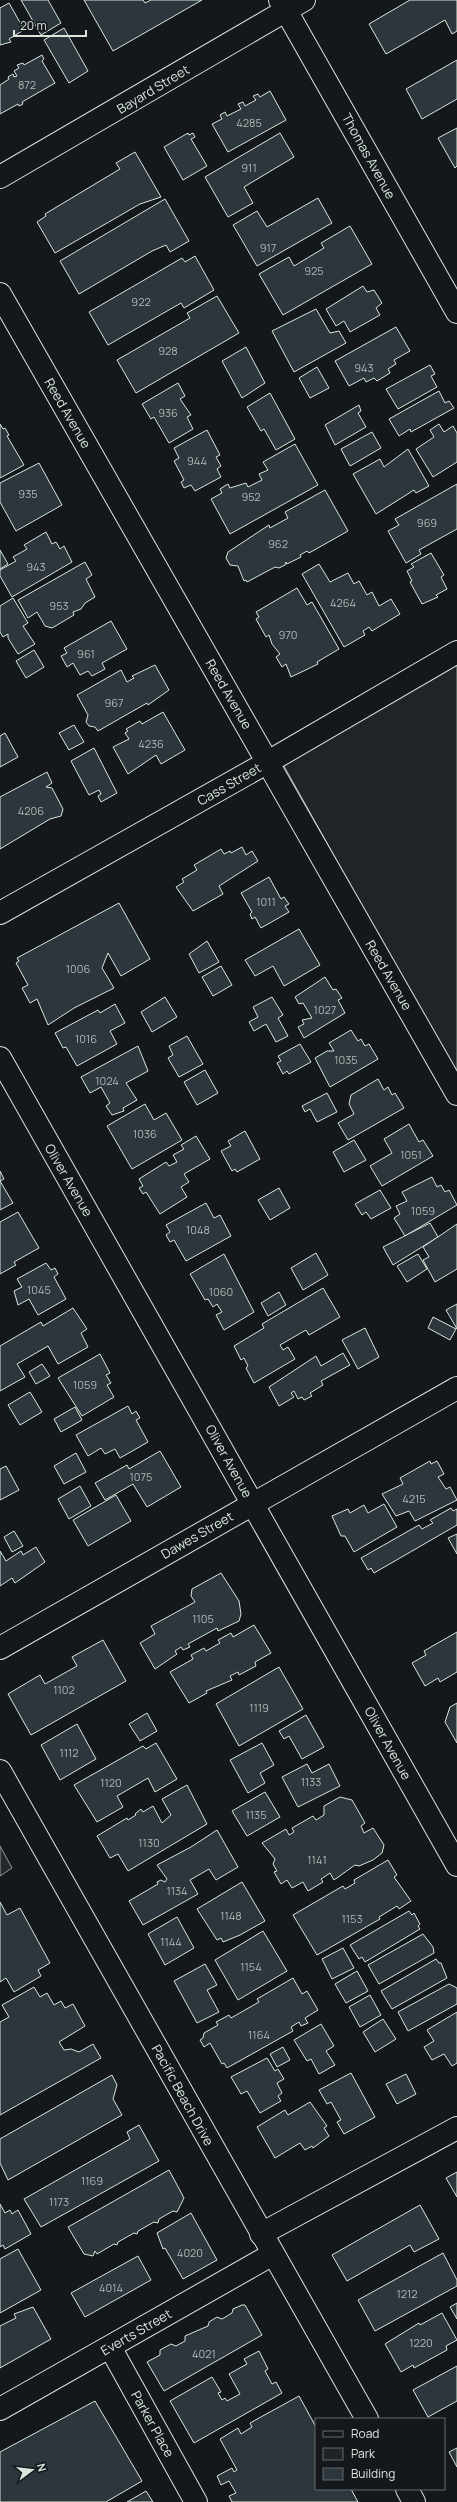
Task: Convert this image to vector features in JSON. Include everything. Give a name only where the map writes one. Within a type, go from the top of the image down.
[{"type":"street","name":"Bayard Street","points":[[0,177],[290,4]]},
{"type":"street","name":"Thomas Avenue","points":[[290,4],[457,312]]},
{"type":"street","name":"Reed Avenue","points":[[0,294],[457,1094]]},
{"type":"street","name":"Cass Street","points":[[0,913],[268,762],[457,652]]},
{"type":"street","name":"Oliver Avenue","points":[[0,1058],[457,1865]]},
{"type":"street","name":"Dawes Street","points":[[0,1648],[252,1503],[457,1388]]},
{"type":"street","name":"Pacific Beach Drive","points":[[0,1771],[366,2418]]},
{"type":"street","points":[[261,2234],[457,2128]]},
{"type":"street","name":"Everts Street","points":[[0,2409],[273,2254]]},
{"type":"street","name":"Parker Place","points":[[110,2347],[196,2502]]},
{"type":"street","points":[[407,2490],[414,2502]]},
{"type":"green space","points":[[457,664],[457,1077],[283,764]]},
{"type":"shaded area","points":[[0,1846],[12,1868],[0,1876]]},
{"type":"building","points":[[21,0],[48,0],[61,23],[41,35]]},
{"type":"building","points":[[84,0],[143,0],[145,3],[151,0],[202,0],[113,51]]},
{"type":"building","points":[[410,0],[457,0],[457,31],[452,34],[445,20],[386,54],[369,24]]},
{"type":"building","points":[[9,3],[22,26],[24,25],[27,28],[9,39],[11,42],[0,45],[0,8]]},
{"type":"building","points":[[64,28],[88,71],[69,83],[44,40]]},
{"type":"building","points":[[42,55],[44,59],[42,61],[55,83],[22,102],[23,104],[19,106],[18,104],[0,114],[0,85],[9,79],[8,77],[13,74],[14,77],[17,76],[14,71],[19,68],[17,65],[23,63],[24,65]]},
{"type":"building","points":[[457,60],[457,99],[422,119],[406,89]]},
{"type":"building","points":[[270,91],[286,120],[228,152],[212,124],[222,119],[220,115],[225,112],[227,116],[241,109],[238,104],[243,102],[245,106],[256,100],[253,96],[258,94],[260,97]]},
{"type":"building","points":[[457,128],[457,166],[455,168],[438,138]]},
{"type":"building","points":[[188,133],[189,135],[193,133],[195,137],[191,139],[207,166],[183,180],[164,147]]},
{"type":"building","points":[[280,133],[294,157],[244,187],[253,203],[228,217],[205,177]]},
{"type":"building","points":[[135,152],[161,197],[140,204],[55,253],[37,222],[46,216],[45,214],[120,169],[116,163]]},
{"type":"building","points":[[318,198],[332,223],[257,266],[233,225],[257,211],[267,227]]},
{"type":"building","points":[[165,199],[189,241],[170,252],[166,245],[152,251],[79,294],[60,261]]},
{"type":"building","points":[[350,226],[372,264],[283,315],[259,274],[289,257],[294,266],[324,248],[321,243]]},
{"type":"building","points":[[195,256],[214,290],[184,308],[181,303],[108,345],[89,312],[182,258],[185,262]]},
{"type":"building","points":[[363,286],[367,292],[374,290],[382,303],[376,308],[380,315],[350,332],[344,321],[336,326],[326,309]]},
{"type":"building","points":[[217,296],[239,333],[136,393],[117,360],[190,318],[187,313]]},
{"type":"building","points":[[316,309],[330,333],[339,331],[346,343],[294,372],[272,331]]},
{"type":"building","points":[[396,327],[410,351],[394,360],[396,364],[388,369],[390,373],[377,381],[374,378],[366,382],[364,378],[349,386],[335,361]]},
{"type":"building","points":[[246,347],[265,383],[242,398],[222,361]]},
{"type":"building","points":[[430,365],[435,374],[431,376],[437,387],[398,409],[386,389]]},
{"type":"building","points":[[317,367],[329,388],[310,398],[299,378]]},
{"type":"building","points":[[178,383],[185,396],[180,399],[191,415],[187,417],[193,429],[169,443],[154,417],[151,419],[142,404]]},
{"type":"building","points":[[439,391],[445,403],[449,401],[454,408],[411,432],[410,429],[399,436],[389,419]]},
{"type":"building","points":[[270,393],[295,439],[276,450],[264,429],[261,431],[247,407]]},
{"type":"building","points":[[359,405],[361,411],[358,413],[366,427],[335,445],[325,425]]},
{"type":"building","points":[[0,424],[3,429],[5,428],[9,435],[7,436],[24,465],[0,478]]},
{"type":"building","points":[[439,424],[444,432],[453,426],[457,433],[457,462],[433,477],[416,449],[434,437],[430,430]]},
{"type":"building","points":[[207,430],[220,455],[216,457],[221,466],[217,469],[221,477],[195,491],[191,485],[184,488],[181,482],[184,480],[174,461],[179,458],[174,448]]},
{"type":"building","points":[[372,432],[381,448],[350,466],[341,449]]},
{"type":"building","points":[[295,444],[318,485],[230,534],[211,499],[222,493],[220,489],[228,484],[230,488],[246,483],[248,487],[262,480],[259,474],[268,470],[263,462]]},
{"type":"building","points":[[408,449],[429,486],[416,493],[414,490],[376,514],[353,474],[380,459],[384,467]]},
{"type":"building","points":[[39,463],[62,505],[16,531],[0,502],[0,483]]},
{"type":"building","points":[[457,484],[457,529],[419,550],[421,554],[406,563],[388,531],[399,525],[395,519]]},
{"type":"building","points":[[325,490],[348,531],[309,553],[307,551],[300,555],[301,557],[287,564],[286,562],[285,565],[279,568],[275,567],[247,582],[246,580],[244,581],[238,566],[230,565],[226,558],[228,552],[269,525],[270,528],[288,518],[285,512]]},
{"type":"building","points":[[46,532],[52,544],[56,542],[60,549],[64,546],[72,562],[12,597],[0,576],[0,570],[16,561],[13,557],[27,549],[24,545]]},
{"type":"building","points":[[0,550],[8,564],[0,569]]},
{"type":"building","points":[[431,553],[444,575],[441,577],[447,589],[436,595],[438,597],[422,604],[410,582],[412,581],[407,571],[414,567],[411,564]]},
{"type":"building","points":[[85,562],[92,575],[86,579],[95,597],[85,603],[81,609],[73,612],[74,615],[52,628],[45,626],[37,612],[28,618],[18,600]]},
{"type":"building","points":[[319,564],[330,582],[348,573],[354,584],[359,581],[367,595],[372,592],[379,606],[391,599],[400,614],[372,631],[369,627],[363,631],[365,635],[344,647],[302,574]]},
{"type":"building","points":[[297,588],[307,605],[312,602],[339,649],[317,662],[318,664],[291,677],[286,664],[282,667],[276,657],[280,654],[272,644],[269,635],[266,637],[256,619],[259,617],[256,612]]},
{"type":"building","points":[[13,598],[28,623],[23,626],[35,644],[18,654],[8,638],[8,634],[3,637],[0,632],[0,606]]},
{"type":"building","points":[[111,621],[127,649],[102,663],[105,669],[92,676],[88,671],[80,675],[73,663],[67,667],[61,656],[67,653],[64,648]]},
{"type":"building","points":[[34,650],[44,667],[26,678],[16,661]]},
{"type":"building","points":[[155,665],[169,690],[148,705],[147,703],[98,731],[95,727],[89,726],[86,722],[88,715],[77,695],[121,670],[127,682],[134,678],[132,676]]},
{"type":"building","points":[[163,712],[185,750],[161,764],[156,755],[128,774],[113,747],[129,739],[125,733],[128,731],[126,729],[140,721],[142,724]]},
{"type":"building","points":[[74,725],[84,742],[69,750],[59,733]]},
{"type":"building","points":[[5,733],[18,757],[0,767],[0,736]]},
{"type":"building","points":[[94,748],[117,793],[101,802],[98,796],[101,794],[99,790],[89,795],[71,761]]},
{"type":"building","points":[[47,772],[52,783],[46,787],[52,788],[63,809],[61,816],[50,819],[0,849],[0,797]]},
{"type":"building","points":[[242,847],[246,855],[252,851],[258,861],[219,886],[223,894],[193,911],[176,887],[184,882],[182,879],[197,870],[194,865],[221,849],[224,854],[230,851],[231,853]]},
{"type":"building","points":[[269,877],[281,899],[284,897],[289,904],[285,906],[289,912],[261,928],[255,917],[252,919],[250,914],[252,912],[241,893]]},
{"type":"building","points":[[119,903],[150,959],[121,976],[108,953],[102,968],[114,988],[74,1008],[48,1025],[37,999],[30,1003],[22,988],[28,985],[16,963],[19,961],[17,958]]},
{"type":"building","points":[[299,929],[320,965],[284,986],[273,966],[255,976],[245,960]]},
{"type":"building","points":[[207,941],[219,962],[199,973],[189,954]]},
{"type":"building","points":[[221,966],[232,985],[213,996],[202,977]]},
{"type":"building","points":[[325,977],[333,990],[336,989],[342,998],[338,1000],[345,1013],[304,1038],[298,1027],[304,1024],[302,1020],[312,1018],[303,1003],[299,1004],[295,997]]},
{"type":"building","points":[[165,997],[177,1017],[152,1032],[141,1012]]},
{"type":"building","points":[[272,997],[283,1015],[278,1018],[288,1036],[276,1042],[266,1024],[254,1031],[249,1022],[258,1017],[253,1007]]},
{"type":"building","points":[[115,1004],[125,1023],[110,1031],[117,1044],[77,1066],[66,1047],[63,1048],[55,1033],[98,1010],[100,1013]]},
{"type":"building","points":[[351,1030],[358,1041],[361,1039],[365,1046],[369,1044],[378,1059],[330,1087],[315,1058],[327,1051],[334,1051],[329,1043]]},
{"type":"building","points":[[187,1036],[203,1064],[179,1077],[168,1058],[173,1055],[169,1046]]},
{"type":"building","points":[[300,1044],[311,1062],[289,1074],[287,1071],[283,1074],[277,1063],[281,1061],[278,1056]]},
{"type":"building","points":[[138,1046],[148,1071],[126,1083],[137,1100],[123,1108],[124,1111],[112,1115],[106,1106],[110,1103],[101,1087],[90,1093],[81,1077]]},
{"type":"building","points":[[205,1070],[218,1093],[197,1105],[184,1082]]},
{"type":"building","points":[[378,1079],[384,1090],[388,1087],[392,1095],[395,1093],[404,1108],[348,1140],[338,1123],[354,1114],[349,1104],[351,1095]]},
{"type":"building","points":[[327,1093],[337,1112],[317,1122],[310,1109],[305,1112],[302,1106]]},
{"type":"building","points":[[145,1104],[154,1120],[166,1113],[182,1140],[132,1169],[107,1126]]},
{"type":"building","points":[[409,1124],[419,1142],[423,1140],[433,1156],[382,1186],[370,1166],[392,1153],[384,1139]]},
{"type":"building","points":[[245,1131],[260,1159],[237,1172],[235,1169],[232,1171],[221,1151],[231,1146],[228,1141]]},
{"type":"building","points":[[196,1136],[210,1159],[184,1174],[189,1182],[181,1187],[187,1197],[160,1214],[146,1192],[143,1194],[139,1188],[143,1186],[139,1179],[166,1162],[169,1166],[177,1162],[173,1155],[184,1149],[181,1145]]},
{"type":"building","points":[[354,1140],[366,1160],[344,1172],[333,1152]]},
{"type":"building","points":[[0,1171],[4,1179],[0,1181]]},
{"type":"building","points":[[432,1177],[437,1187],[441,1185],[445,1192],[449,1190],[457,1205],[405,1236],[394,1218],[400,1214],[396,1206],[407,1201],[402,1192]]},
{"type":"building","points":[[0,1181],[13,1203],[0,1210]]},
{"type":"building","points":[[279,1188],[290,1208],[270,1220],[258,1200]]},
{"type":"building","points":[[380,1190],[391,1208],[371,1219],[366,1212],[362,1215],[355,1204]]},
{"type":"building","points":[[206,1203],[214,1218],[220,1215],[231,1236],[186,1261],[174,1240],[170,1242],[166,1235],[170,1232],[166,1225]]},
{"type":"building","points":[[18,1212],[39,1248],[14,1262],[16,1265],[0,1274],[0,1222]]},
{"type":"building","points":[[430,1223],[438,1237],[393,1265],[383,1247]]},
{"type":"building","points":[[457,1224],[457,1269],[435,1282],[423,1260],[429,1257],[423,1247]]},
{"type":"building","points":[[316,1253],[328,1275],[303,1290],[291,1268]]},
{"type":"building","points":[[224,1254],[254,1312],[224,1330],[216,1315],[222,1312],[217,1304],[213,1307],[208,1299],[205,1300],[190,1274]]},
{"type":"building","points":[[418,1254],[427,1269],[407,1282],[397,1266]]},
{"type":"building","points":[[46,1263],[51,1270],[55,1268],[58,1274],[54,1277],[66,1299],[38,1315],[29,1299],[18,1305],[14,1291],[22,1287],[17,1279]]},
{"type":"building","points":[[323,1288],[340,1317],[309,1335],[306,1330],[280,1345],[283,1350],[288,1347],[295,1359],[254,1383],[246,1368],[248,1366],[244,1358],[241,1360],[234,1346],[264,1328],[262,1324]]},
{"type":"building","points":[[279,1292],[286,1305],[268,1316],[261,1303]]},
{"type":"building","points":[[457,1304],[457,1329],[446,1310]]},
{"type":"building","points":[[73,1308],[87,1329],[81,1333],[88,1347],[58,1364],[48,1346],[17,1364],[25,1377],[0,1391],[0,1346],[41,1322],[43,1326]]},
{"type":"building","points":[[433,1317],[456,1329],[450,1340],[428,1328]]},
{"type":"building","points":[[365,1328],[379,1357],[358,1369],[342,1340]]},
{"type":"building","points":[[343,1353],[350,1365],[321,1381],[323,1385],[310,1393],[312,1396],[304,1400],[302,1397],[298,1399],[294,1391],[291,1393],[294,1397],[279,1406],[269,1387],[316,1356],[321,1366]]},
{"type":"building","points":[[100,1354],[110,1373],[106,1375],[111,1383],[107,1385],[114,1397],[82,1416],[58,1378]]},
{"type":"building","points":[[42,1364],[50,1376],[36,1384],[29,1372]]},
{"type":"building","points":[[30,1392],[42,1412],[20,1425],[8,1405]]},
{"type":"building","points":[[128,1406],[132,1414],[136,1411],[140,1418],[136,1420],[148,1442],[120,1458],[115,1449],[105,1454],[101,1448],[88,1456],[76,1435]]},
{"type":"building","points":[[75,1407],[82,1420],[61,1432],[54,1419]]},
{"type":"building","points":[[160,1451],[181,1487],[147,1507],[133,1484],[105,1500],[95,1483],[127,1465],[129,1469]]},
{"type":"building","points":[[76,1453],[86,1472],[64,1484],[54,1466]]},
{"type":"building","points":[[430,1461],[431,1464],[437,1461],[444,1474],[438,1477],[446,1489],[450,1487],[457,1500],[415,1521],[409,1511],[396,1516],[382,1494],[403,1484],[400,1478]]},
{"type":"building","points":[[6,1466],[19,1490],[0,1500],[0,1469]]},
{"type":"building","points":[[80,1486],[91,1506],[69,1519],[58,1499]]},
{"type":"building","points":[[116,1495],[131,1521],[88,1546],[73,1520]]},
{"type":"building","points":[[384,1504],[397,1527],[354,1552],[345,1536],[341,1536],[332,1516],[348,1509],[350,1513],[364,1505],[368,1513]]},
{"type":"building","points":[[451,1508],[453,1511],[457,1509],[457,1525],[374,1573],[371,1568],[368,1570],[361,1558],[419,1525],[422,1529],[433,1523],[430,1520]]},
{"type":"building","points":[[14,1531],[23,1546],[12,1552],[4,1537]]},
{"type":"building","points":[[457,1534],[457,1554],[448,1538]]},
{"type":"building","points":[[36,1547],[45,1562],[15,1583],[12,1578],[0,1586],[0,1551],[6,1561],[21,1551],[23,1555]]},
{"type":"building","points":[[221,1573],[239,1601],[241,1614],[239,1621],[218,1631],[217,1628],[188,1644],[190,1647],[183,1650],[181,1647],[175,1651],[177,1654],[155,1669],[140,1643],[155,1634],[151,1626],[195,1602],[191,1596],[192,1589]]},
{"type":"building","points":[[254,1625],[271,1653],[255,1662],[256,1666],[239,1675],[238,1672],[230,1676],[232,1680],[206,1691],[207,1693],[189,1703],[170,1672],[193,1659],[191,1655],[204,1648],[206,1651],[220,1643],[218,1640],[231,1633],[233,1637]]},
{"type":"building","points":[[457,1632],[457,1672],[440,1682],[438,1678],[425,1686],[412,1663],[426,1655],[424,1651]]},
{"type":"building","points":[[103,1640],[126,1681],[31,1735],[8,1694],[40,1675],[45,1684],[77,1666],[72,1657]]},
{"type":"building","points":[[279,1667],[303,1709],[239,1746],[216,1704]]},
{"type":"building","points":[[457,1703],[457,1743],[445,1722],[450,1707]]},
{"type":"building","points":[[147,1713],[157,1731],[140,1741],[129,1724]]},
{"type":"building","points":[[306,1715],[324,1747],[302,1759],[289,1736],[284,1739],[279,1731]]},
{"type":"building","points":[[77,1724],[96,1759],[60,1780],[41,1745]]},
{"type":"building","points":[[156,1743],[177,1779],[155,1792],[148,1778],[117,1796],[123,1807],[97,1822],[74,1785],[143,1746],[146,1749]]},
{"type":"building","points":[[262,1743],[274,1765],[260,1773],[265,1783],[248,1793],[230,1760]]},
{"type":"building","points":[[307,1764],[312,1773],[329,1764],[340,1786],[298,1807],[282,1777]]},
{"type":"building","points":[[187,1785],[207,1824],[128,1871],[118,1854],[110,1858],[97,1836],[127,1818],[128,1820],[136,1815],[135,1814],[141,1809],[143,1812],[153,1806],[162,1823],[171,1815],[162,1799]]},
{"type":"building","points":[[265,1792],[280,1817],[247,1836],[232,1811]]},
{"type":"building","points":[[340,1797],[352,1800],[365,1823],[361,1826],[364,1833],[373,1828],[384,1845],[382,1853],[373,1860],[359,1866],[355,1865],[334,1880],[330,1873],[321,1879],[323,1882],[308,1891],[303,1882],[292,1888],[287,1880],[281,1884],[274,1872],[277,1871],[273,1864],[275,1859],[262,1843],[286,1829],[289,1835],[294,1832],[292,1828],[313,1816],[316,1820],[324,1815],[324,1806]]},
{"type":"building","points":[[217,1830],[238,1867],[216,1880],[209,1869],[190,1880],[198,1894],[143,1925],[129,1901],[158,1884],[157,1882],[161,1880],[165,1882],[167,1879],[157,1865],[191,1847]]},
{"type":"building","points":[[388,1860],[397,1875],[394,1877],[411,1901],[399,1909],[397,1906],[379,1917],[380,1919],[317,1955],[293,1915],[343,1886],[345,1889],[355,1883],[354,1880]]},
{"type":"building","points":[[242,1882],[265,1921],[240,1935],[223,1942],[221,1938],[217,1940],[197,1909]]},
{"type":"building","points":[[0,1902],[7,1915],[20,1908],[50,1963],[38,1970],[41,1976],[14,1992],[6,1978],[0,1982]]},
{"type":"building","points":[[409,1911],[412,1915],[414,1913],[420,1924],[418,1926],[420,1929],[365,1962],[362,1957],[359,1959],[350,1945]]},
{"type":"building","points":[[177,1917],[194,1948],[165,1965],[148,1934]]},
{"type":"building","points":[[263,1931],[287,1971],[238,2000],[215,1960]]},
{"type":"building","points":[[423,1934],[433,1947],[434,1953],[379,1984],[368,1965]]},
{"type":"building","points":[[343,1948],[354,1968],[332,1979],[322,1959]]},
{"type":"building","points":[[436,1959],[439,1963],[441,1963],[447,1978],[392,2009],[381,1991]]},
{"type":"building","points":[[205,1964],[217,1985],[207,1990],[219,2012],[197,2023],[174,1981]]},
{"type":"building","points":[[357,1971],[368,1991],[346,2003],[335,1984]]},
{"type":"building","points":[[293,1978],[302,1994],[307,1991],[318,2010],[305,2018],[308,2023],[301,2026],[299,2022],[291,2027],[293,2031],[227,2068],[224,2063],[222,2064],[210,2043],[204,2047],[200,2040],[203,2038],[204,2033],[218,2025],[216,2022],[229,2015],[231,2018],[259,2002],[257,1999]]},
{"type":"building","points":[[449,1984],[457,1988],[457,2004],[408,2031],[398,2012]]},
{"type":"building","points":[[34,1987],[40,1997],[47,1993],[54,2005],[61,2001],[65,2008],[73,2004],[85,2026],[59,2042],[64,2050],[71,2049],[79,2052],[93,2044],[101,2058],[0,2115],[0,2022],[9,2017],[2,2005]]},
{"type":"building","points":[[370,1995],[381,2015],[360,2027],[349,2007]]},
{"type":"building","points":[[457,2012],[457,2063],[452,2066],[444,2054],[432,2060],[424,2047],[434,2041],[427,2030]]},
{"type":"building","points":[[383,2019],[396,2039],[375,2052],[363,2032]]},
{"type":"building","points":[[321,2024],[334,2046],[326,2051],[335,2065],[319,2074],[311,2059],[307,2061],[294,2040]]},
{"type":"building","points":[[283,2047],[290,2060],[277,2067],[270,2054]]},
{"type":"building","points":[[267,2058],[275,2071],[278,2069],[284,2079],[277,2083],[282,2093],[278,2096],[281,2101],[260,2113],[247,2091],[241,2094],[231,2077]]},
{"type":"building","points":[[351,2073],[375,2117],[344,2134],[337,2122],[341,2120],[331,2102],[327,2104],[319,2090]]},
{"type":"building","points":[[406,2074],[416,2094],[397,2104],[386,2084]]},
{"type":"building","points":[[112,2075],[117,2085],[113,2099],[122,2115],[8,2180],[0,2163],[0,2139]]},
{"type":"building","points":[[310,2102],[327,2126],[324,2128],[329,2136],[313,2148],[312,2146],[305,2150],[300,2143],[275,2158],[257,2127],[285,2110],[288,2115]]},
{"type":"building","points":[[139,2125],[159,2161],[41,2227],[24,2199],[130,2139],[127,2132]]},
{"type":"building","points":[[169,2170],[184,2198],[177,2212],[173,2211],[159,2219],[158,2223],[154,2222],[138,2231],[137,2234],[134,2233],[118,2242],[117,2245],[114,2244],[97,2254],[95,2251],[93,2256],[84,2254],[68,2227]]},
{"type":"building","points":[[457,2172],[457,2197],[446,2178]]},
{"type":"building","points":[[0,2204],[5,2213],[10,2210],[12,2214],[18,2210],[31,2234],[5,2249],[3,2245],[0,2247]]},
{"type":"building","points":[[420,2205],[439,2239],[414,2252],[410,2245],[347,2281],[332,2255]]},
{"type":"building","points":[[191,2213],[217,2260],[183,2279],[165,2248],[163,2249],[157,2233]]},
{"type":"building","points":[[18,2249],[41,2290],[0,2313],[0,2259]]},
{"type":"building","points":[[443,2253],[457,2280],[457,2286],[375,2331],[358,2300]]},
{"type":"building","points":[[138,2256],[151,2280],[85,2317],[71,2293]]},
{"type":"building","points":[[457,2303],[457,2319],[450,2307]]},
{"type":"building","points":[[245,2305],[262,2335],[164,2391],[147,2362],[160,2355],[160,2350],[171,2344],[176,2346],[185,2341],[185,2336],[208,2326],[209,2322],[217,2317],[222,2319],[232,2313],[233,2309]]},
{"type":"building","points":[[33,2307],[51,2339],[0,2368],[0,2326],[16,2318],[14,2314]]},
{"type":"building","points":[[442,2313],[457,2340],[446,2346],[447,2350],[414,2368],[413,2365],[401,2372],[385,2344],[419,2323],[420,2325]]},
{"type":"building","points":[[259,2351],[268,2369],[265,2371],[272,2384],[276,2382],[282,2393],[194,2443],[170,2401],[212,2377],[221,2392],[218,2393],[222,2400],[225,2398],[227,2401],[240,2394],[229,2374],[247,2364],[244,2359]]},
{"type":"building","points":[[457,2366],[457,2401],[428,2417],[413,2390]]},
{"type":"building","points":[[299,2396],[315,2425],[315,2490],[352,2490],[358,2502],[232,2502],[229,2496],[236,2493],[229,2481],[221,2485],[217,2476],[232,2468],[234,2472],[237,2470],[220,2439],[238,2428],[241,2434],[252,2427],[250,2423]]},
{"type":"building","points":[[95,2401],[142,2481],[106,2502],[0,2502],[0,2452]]},
{"type":"building","points":[[457,2448],[457,2467],[449,2452]]},
{"type":"building","points":[[146,2491],[153,2502],[127,2502]]}]
